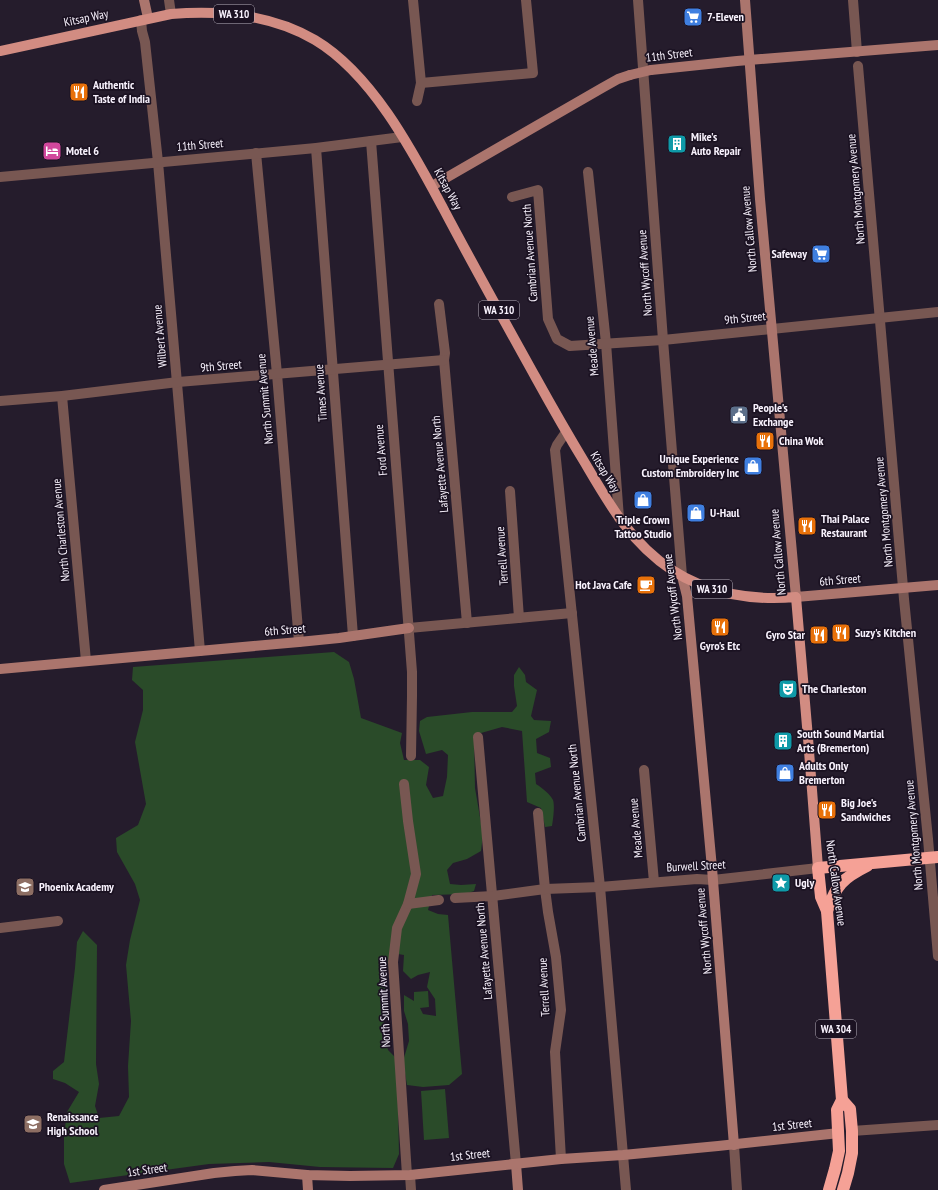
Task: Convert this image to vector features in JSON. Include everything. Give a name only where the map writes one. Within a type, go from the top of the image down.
[{"type":"highway","name":"Burwell Street","points":[[818,868],[934,858]]},
{"type":"highway","name":"WA 304","points":[[826,911],[833,894],[842,882],[852,874],[872,863]]},
{"type":"highway","name":"North Callow Avenue","points":[[818,868],[821,897],[826,911],[842,1100],[837,1110],[839,1133]]},
{"type":"highway","name":"North Callow Avenue","points":[[842,1100],[850,1109],[852,1131]]},
{"type":"highway","name":"WA 304","points":[[843,1190],[852,1153],[852,1131]]},
{"type":"highway","name":"WA 304","points":[[829,1190],[838,1157],[839,1133]]},
{"type":"main road","name":"Kitsap Way","points":[[0,51],[171,14],[203,12],[242,14],[267,20],[304,35],[322,45],[356,73],[374,95],[402,137],[432,186],[566,432],[618,518],[630,533],[648,550],[682,576],[710,588],[744,597]]},
{"type":"main road","name":"6th Street","points":[[744,597],[771,599],[796,597]]},
{"type":"main road","name":"North Callow Avenue","points":[[796,597],[818,868]]},
{"type":"street","points":[[144,0],[145,19]]},
{"type":"street","points":[[169,0],[171,14]]},
{"type":"street","points":[[413,0],[421,83],[417,101]]},
{"type":"street","points":[[421,83],[533,72],[526,0]]},
{"type":"street","name":"North Wycoff Avenue","points":[[638,0],[682,576],[687,596],[738,1190]]},
{"type":"street","name":"North Callow Avenue","points":[[745,0],[760,199],[796,597]]},
{"type":"street","points":[[853,0],[857,52]]},
{"type":"street","name":"Wilbert Avenue","points":[[145,19],[142,31],[145,42],[158,162],[200,651]]},
{"type":"street","name":"11th Street","points":[[432,186],[618,79],[630,75],[651,70],[749,60],[938,45]]},
{"type":"street","name":"North Montgomery Avenue","points":[[858,66],[904,588],[934,858],[938,956]]},
{"type":"street","name":"11th Street","points":[[0,177],[316,148],[402,137]]},
{"type":"street","name":"Ford Avenue","points":[[370,141],[409,628],[412,689],[411,756]]},
{"type":"street","name":"Times Avenue","points":[[316,148],[353,636]]},
{"type":"street","name":"North Summit Avenue","points":[[256,153],[277,374],[299,642]]},
{"type":"street","name":"Meade Avenue","points":[[588,172],[606,343],[618,518]]},
{"type":"street","name":"Cambrian Avenue North","points":[[512,197],[538,190],[548,319],[557,339]]},
{"type":"street","name":"Lafayette Avenue North","points":[[439,304],[445,353],[444,360],[467,622]]},
{"type":"street","name":"9th Street","points":[[557,339],[570,346],[663,340],[938,312]]},
{"type":"street","name":"9th Street","points":[[0,401],[62,396],[178,382],[444,360]]},
{"type":"street","name":"North Charleston Avenue","points":[[62,396],[86,661]]},
{"type":"street","name":"Cambrian Avenue North","points":[[566,432],[555,450],[600,887],[626,1190]]},
{"type":"street","name":"Terrell Avenue","points":[[510,491],[519,618]]},
{"type":"street","name":"6th Street","points":[[796,597],[938,585]]},
{"type":"street","name":"6th Street","points":[[0,669],[299,642],[409,628],[572,613]]},
{"type":"street","name":"Lafayette Avenue North","points":[[478,737],[516,1164]]},
{"type":"street","name":"Meade Avenue","points":[[644,770],[654,882]]},
{"type":"street","name":"North Summit Avenue","points":[[404,784],[416,874],[408,904],[397,928],[393,962],[408,1175],[411,1190]]},
{"type":"street","name":"Terrell Avenue","points":[[538,814],[545,889],[556,957],[561,1010],[555,1052],[561,1159]]},
{"type":"street","name":"Burwell Street","points":[[456,898],[493,896],[545,889],[600,887],[697,879],[712,880],[818,868]]},
{"type":"street","points":[[408,904],[439,900]]},
{"type":"street","points":[[0,928],[58,921]]},
{"type":"street","points":[[852,1131],[938,1125]]},
{"type":"street","name":"1st Street","points":[[104,1190],[235,1171],[252,1170],[307,1175],[350,1176],[408,1175],[561,1159],[734,1145],[839,1133]]},
{"type":"street","points":[[516,1164],[518,1190]]},
{"type":"street","points":[[307,1175],[308,1190]]},
{"type":"green space","points":[[334,652],[349,662],[354,679],[361,718],[402,733],[400,743],[404,760],[420,760],[429,767],[426,785],[433,798],[443,796],[447,777],[448,755],[442,750],[426,754],[419,731],[420,721],[427,717],[472,712],[512,712],[517,706],[514,675],[519,667],[525,675],[526,682],[537,690],[531,716],[534,720],[551,721],[549,732],[536,739],[537,753],[550,758],[551,767],[535,773],[536,784],[548,793],[554,803],[552,826],[545,827],[541,808],[527,802],[522,731],[502,727],[474,735],[475,788],[483,835],[481,851],[467,859],[453,863],[447,870],[450,884],[476,884],[474,891],[465,894],[432,895],[428,910],[438,914],[448,915],[462,1074],[449,1085],[423,1087],[407,1085],[403,1061],[409,1041],[408,1024],[404,1011],[404,995],[414,1001],[414,992],[428,991],[429,1007],[420,1008],[423,1014],[436,1016],[435,999],[427,987],[430,972],[418,975],[411,979],[403,971],[404,955],[392,953],[389,962],[387,981],[388,1014],[382,1026],[388,1050],[397,1059],[399,1154],[393,1168],[320,1167],[269,1162],[209,1164],[70,1183],[64,1164],[64,1136],[67,1112],[79,1092],[65,1083],[53,1079],[53,1071],[64,1062],[77,942],[83,931],[97,945],[96,1064],[99,1084],[95,1106],[99,1118],[119,1116],[129,1097],[128,1066],[131,1021],[126,965],[130,940],[140,900],[135,884],[117,852],[116,838],[138,825],[146,804],[135,742],[143,710],[143,690],[132,680],[133,667]]},
{"type":"green space","points":[[445,1089],[449,1138],[424,1140],[421,1091]]},
{"type":"place","name":"7-Eleven","points":[[693,17]]},
{"type":"place","name":"Authentic Taste of India","points":[[79,92]]},
{"type":"place","name":"Mike's Auto Repair","points":[[677,144]]},
{"type":"place","name":"Motel 6","points":[[52,151]]},
{"type":"place","name":"Safeway","points":[[821,254]]},
{"type":"place","name":"People's Exchange","points":[[739,415]]},
{"type":"place","name":"China Wok","points":[[765,441]]},
{"type":"place","name":"Unique Experience Custom Embroidery Inc","points":[[753,466]]},
{"type":"place","name":"Triple Crown Tattoo Studio","points":[[643,500]]},
{"type":"place","name":"U-Haul","points":[[696,513]]},
{"type":"place","name":"Thai Palace Restaurant","points":[[807,526]]},
{"type":"place","name":"Hot Java Cafe","points":[[646,585]]},
{"type":"place","name":"Gyro's Etc","points":[[720,627]]},
{"type":"place","name":"Suzy's Kitchen","points":[[841,633]]},
{"type":"place","name":"Gyro Star","points":[[819,635]]},
{"type":"place","name":"The Charleston","points":[[788,689]]},
{"type":"place","name":"South Sound Martial Arts (Bremerton)","points":[[783,741]]},
{"type":"place","name":"Adults Only Bremerton","points":[[785,773]]},
{"type":"place","name":"Big Joe's Sandwiches","points":[[827,810]]},
{"type":"place","name":"Ugly","points":[[781,883]]},
{"type":"place","name":"Phoenix Academy","points":[[25,887]]},
{"type":"place","name":"Renaissance High School","points":[[33,1124]]}]
